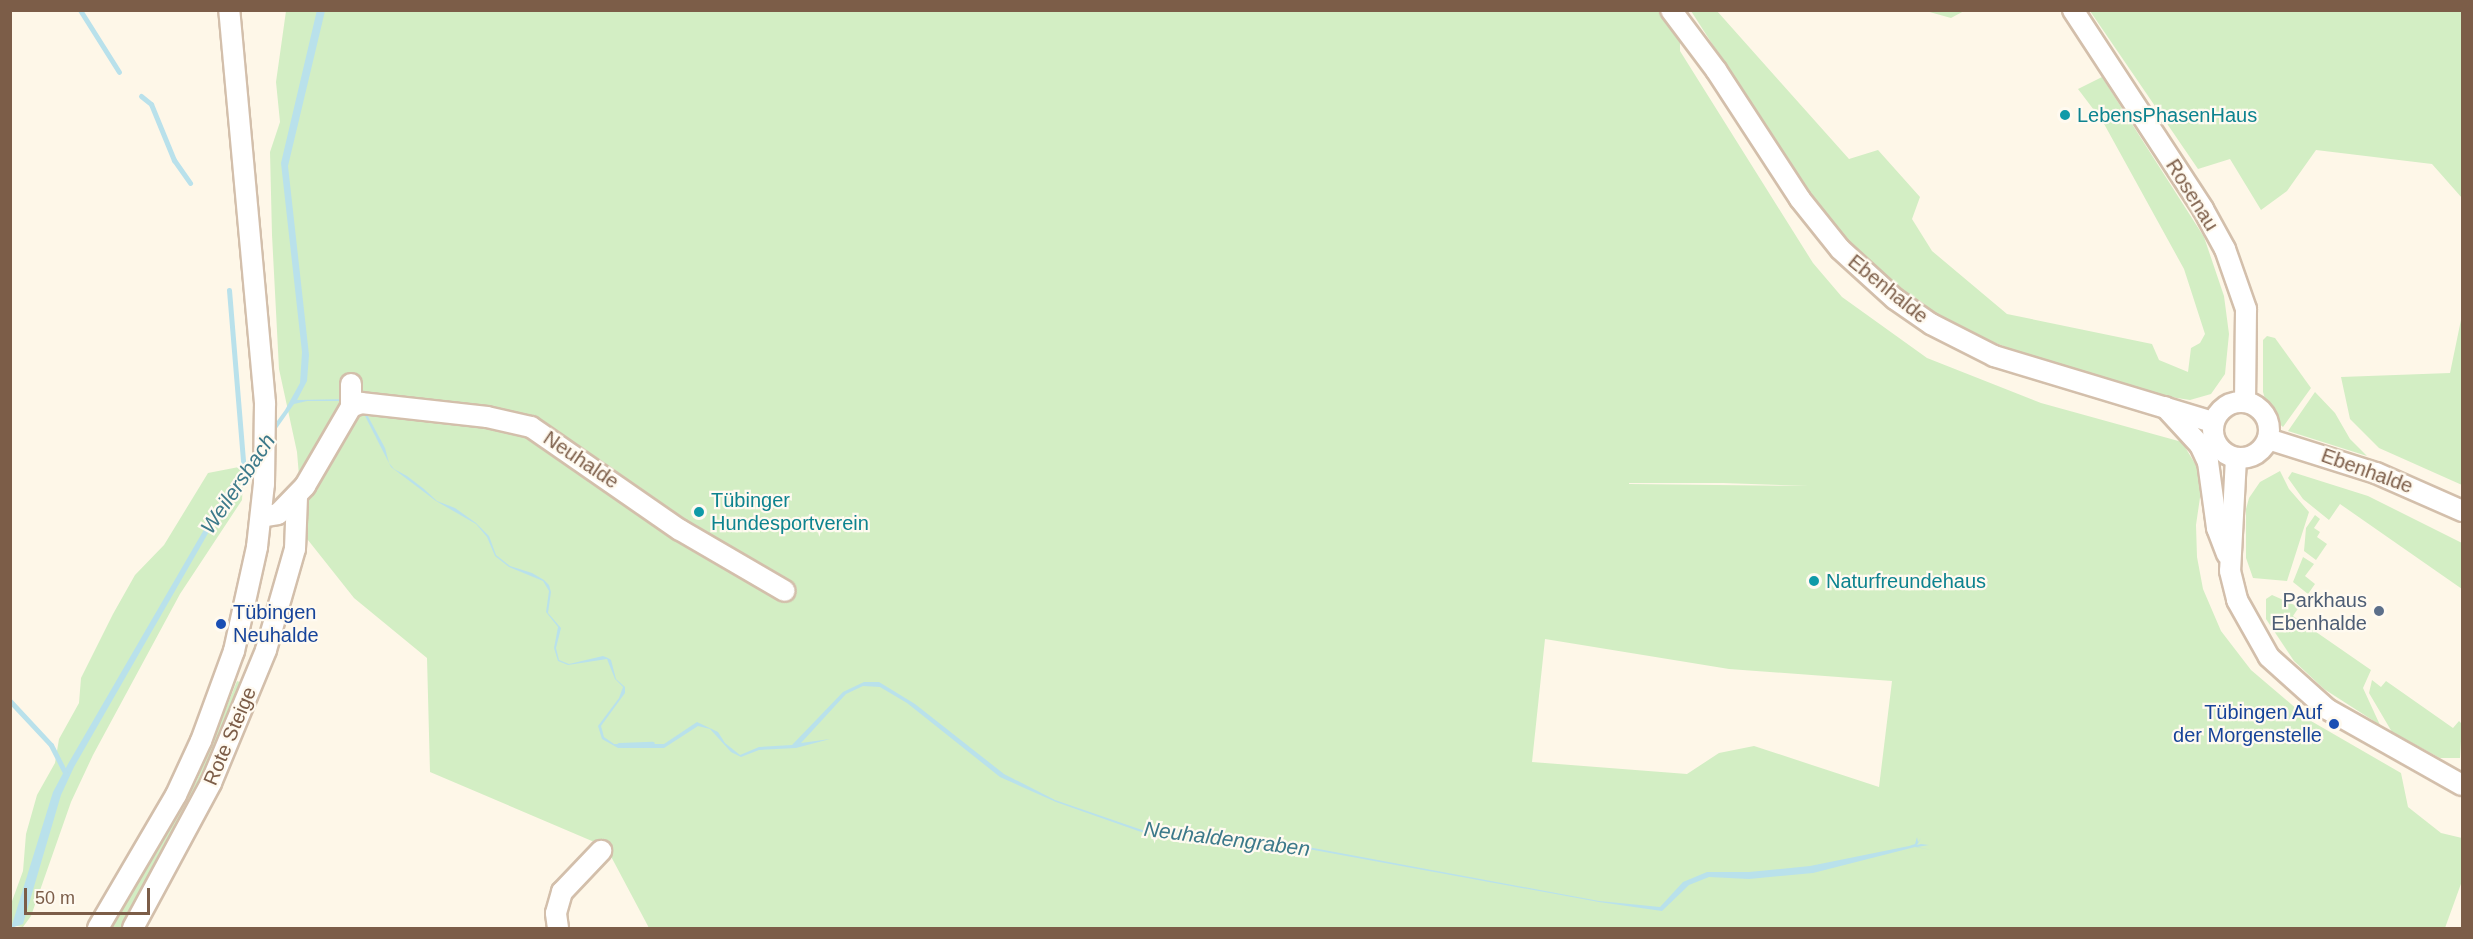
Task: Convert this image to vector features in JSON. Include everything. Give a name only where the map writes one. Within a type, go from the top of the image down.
[{"type":"street","points":[[98,928],[176,795],[212,715],[244,616],[262,511],[264,380],[229,10]]},
{"type":"street","name":"Ebenhalde","points":[[1671,10],[1716,70],[1800,200],[1840,249],[1887,293],[1931,324],[1994,356],[2212,422]]},
{"type":"street","name":"Rosenau","points":[[2073,10],[2225,249],[2246,309],[2245,401]]},
{"type":"street","points":[[262,511],[278,514],[297,497],[351,407],[351,384]]},
{"type":"street","points":[[2245,401],[2265,416],[2268,439],[2253,455],[2236,458],[2215,441],[2212,422],[2223,407],[2245,401]]},
{"type":"street","name":"Neuhalde","points":[[351,407],[361,403],[487,417],[531,427],[680,530],[785,591]]},
{"type":"street","points":[[2165,407],[2200,445],[2208,462],[2217,528],[2229,561],[2237,600],[2250,629],[2271,661],[2297,686],[2396,751],[2463,785]]},
{"type":"street","name":"Ebenhalde","points":[[2268,439],[2376,473],[2463,511]]},
{"type":"street","points":[[2229,561],[2236,458]]},
{"type":"street","name":"Rote Steige","points":[[133,928],[229,744],[275,625],[297,532],[297,497]]},
{"type":"street","points":[[558,928],[555,913],[562,892],[601,851]]},
{"type":"green space","points":[[286,11],[1671,11],[1680,21],[1680,51],[1813,263],[1842,297],[1927,358],[2041,403],[2182,442],[2203,477],[2196,525],[2197,557],[2203,589],[2221,631],[2251,670],[2311,721],[2401,773],[2408,807],[2441,833],[2462,838],[2462,881],[2445,928],[649,928],[606,847],[430,772],[427,658],[354,598],[304,535],[297,452],[279,369],[270,152],[280,122],[276,82]],"holes":[[[1723,483],[1809,486],[1629,484]],[[1545,639],[1729,669],[1892,681],[1879,787],[1754,746],[1719,753],[1687,774],[1532,762]]]},
{"type":"green space","points":[[1691,11],[1717,11],[1849,159],[1878,150],[1920,197],[1912,219],[1932,251],[2007,314],[2152,344],[2159,360],[2188,372],[2191,348],[2200,343],[2205,334],[2184,269],[2103,122],[2078,89],[2102,77],[2204,237],[2224,296],[2229,334],[2225,374],[2211,394],[2190,400],[2164,396],[2038,359],[1969,333],[1926,311],[1888,280],[1836,227],[1794,171]]},
{"type":"green space","points":[[1926,11],[1964,11],[1951,18]]},
{"type":"green space","points":[[2090,11],[2462,11],[2462,198],[2432,164],[2316,150],[2287,191],[2261,210],[2230,159],[2198,169]]},
{"type":"green space","points":[[2462,315],[2462,485],[2379,448],[2350,419],[2341,377],[2450,373]]},
{"type":"green space","points":[[2267,336],[2275,338],[2311,388],[2283,427],[2270,416],[2263,392],[2263,340]]},
{"type":"green space","points":[[2315,392],[2335,413],[2350,439],[2367,456],[2288,431]]},
{"type":"green space","points":[[244,466],[242,500],[180,594],[93,755],[71,802],[31,916],[23,927],[11,925],[11,904],[23,871],[26,834],[37,795],[55,763],[59,739],[79,703],[81,678],[113,614],[135,575],[164,545],[208,473]]},
{"type":"green space","points":[[2280,471],[2289,489],[2309,512],[2287,581],[2253,578],[2246,558],[2246,509],[2249,498],[2260,482]]},
{"type":"green space","points":[[2292,472],[2368,496],[2462,543],[2462,589],[2340,504],[2329,520],[2303,499],[2288,478]]},
{"type":"green space","points":[[2315,515],[2320,519],[2314,528],[2320,532],[2317,537],[2327,544],[2316,560],[2304,551],[2306,528]]},
{"type":"green space","points":[[2303,557],[2314,564],[2305,576],[2315,584],[2308,594],[2293,582]]},
{"type":"green space","points":[[2272,595],[2299,607],[2293,616],[2371,670],[2363,688],[2380,725],[2324,689],[2294,661],[2266,619],[2266,599]]},
{"type":"green space","points":[[2372,680],[2381,687],[2386,681],[2453,728],[2459,721],[2462,724],[2460,758],[2440,758],[2392,732],[2369,693]]},
{"type":"green space","points":[[237,681],[248,685],[227,737],[128,928],[111,928],[197,780]]},
{"type":"water","points":[[317,10],[325,11],[288,166],[309,355],[307,381],[297,400],[351,399],[363,407],[394,469],[407,476],[437,501],[455,508],[476,523],[489,536],[496,555],[510,566],[532,573],[549,585],[551,592],[548,613],[561,628],[556,648],[559,660],[569,664],[603,656],[608,658],[611,660],[616,679],[625,687],[625,693],[601,726],[604,737],[614,744],[664,744],[697,722],[718,732],[725,743],[740,755],[759,747],[792,745],[843,692],[864,682],[879,682],[915,704],[1004,774],[1055,800],[1145,831],[1264,839],[1599,901],[1660,907],[1683,882],[1707,872],[1749,872],[1810,866],[1909,846],[1915,844],[1917,837],[1918,842],[1921,838],[1917,845],[1929,845],[1917,847],[1932,850],[1915,847],[1813,873],[1749,879],[1709,877],[1689,885],[1662,911],[1599,902],[1264,841],[1144,833],[1056,802],[1000,777],[907,703],[880,687],[863,686],[846,694],[801,743],[830,739],[796,748],[759,750],[741,757],[731,752],[710,729],[698,726],[664,748],[618,748],[602,739],[598,726],[619,698],[623,687],[615,679],[607,659],[568,665],[558,661],[554,648],[558,627],[546,612],[549,591],[543,581],[509,567],[495,556],[487,537],[476,524],[436,501],[391,467],[362,410],[351,401],[307,401],[294,404],[230,495],[74,767],[61,795],[23,924],[11,928],[53,792],[227,490],[285,410],[300,383],[302,352],[281,163]]},
{"type":"waterway","points":[[80,10],[119,72]]},
{"type":"waterway","points":[[141,96],[151,104],[174,160],[190,183]]},
{"type":"waterway","name":"Weilersbach","points":[[229,290],[244,472]]},
{"type":"waterway","points":[[10,701],[51,745],[66,774]]},
{"type":"waterway","name":"Neuhaldengraben","points":[[619,745],[652,744]]},
{"type":"place","name":"LebensPhasenHaus","points":[[2065,115]]},
{"type":"place","name":"Tübinger Hundesportverein","points":[[699,512]]},
{"type":"place","name":"Naturfreundehaus","points":[[1814,581]]},
{"type":"place","name":"Parkhaus Ebenhalde","points":[[2379,611]]},
{"type":"place","name":"Tübingen Neuhalde","points":[[221,624]]},
{"type":"place","name":"Tübingen Auf der Morgenstelle","points":[[2334,724]]}]
